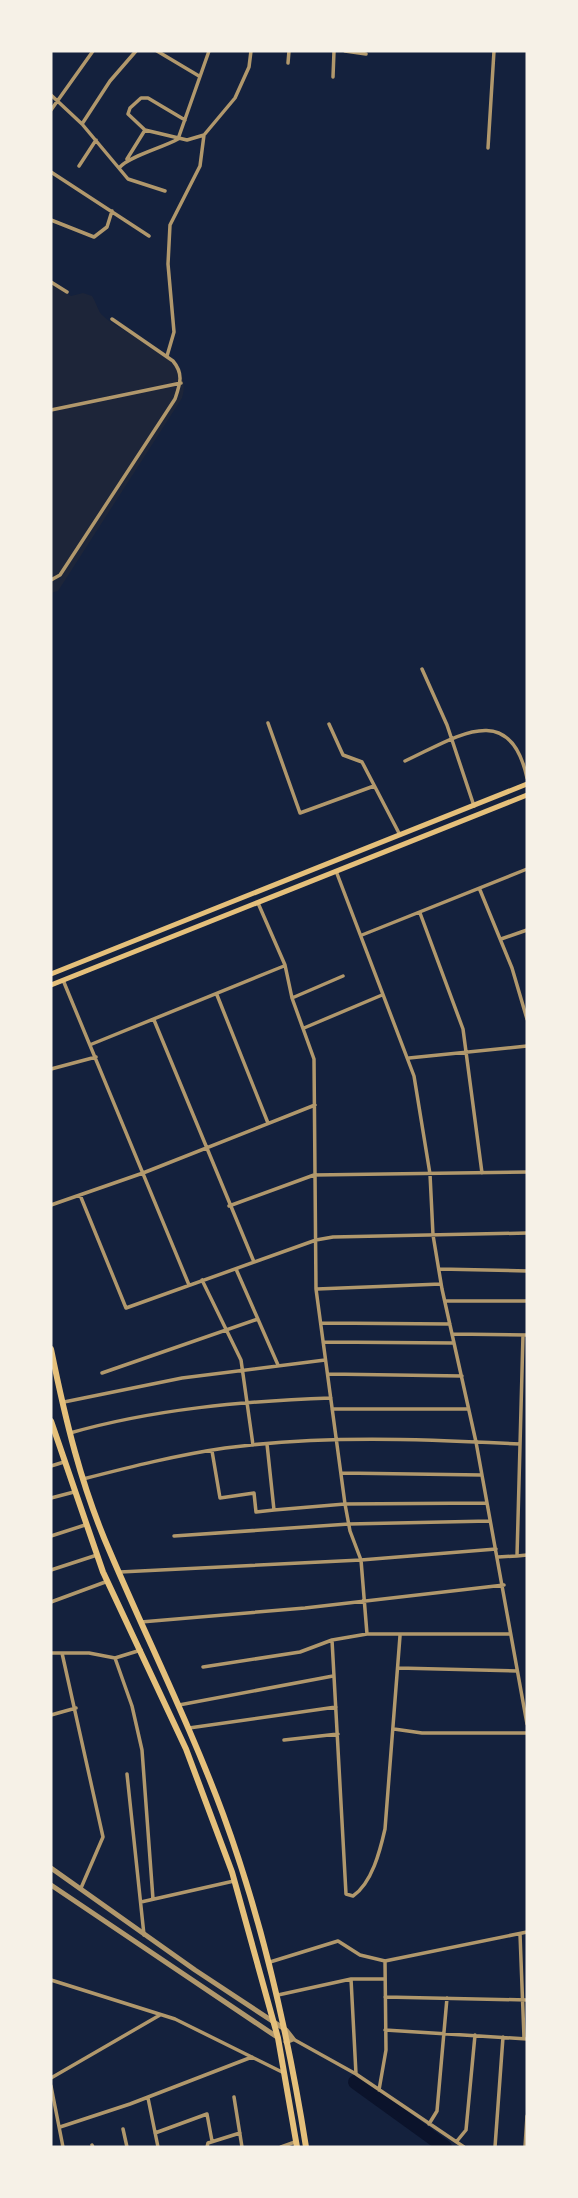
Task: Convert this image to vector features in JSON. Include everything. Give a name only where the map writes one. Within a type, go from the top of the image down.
[{"type":"highway","points":[[51,1349],[68,1433],[83,1479],[223,1814],[270,1962],[290,2041],[306,2147]]},
{"type":"highway","points":[[51,1421],[85,1525],[186,1749],[234,1881],[278,2038],[296,2145]]},
{"type":"main road","points":[[51,974],[527,784]]},
{"type":"main road","points":[[51,985],[527,796]]},
{"type":"main road","points":[[332,862],[336,871]]},
{"type":"main road","points":[[59,970],[63,980]]},
{"type":"street","points":[[51,110],[93,51]]},
{"type":"street","points":[[82,124],[110,81],[136,51]]},
{"type":"street","points":[[157,51],[199,76]]},
{"type":"street","points":[[126,160],[143,156],[178,139],[209,51]]},
{"type":"street","points":[[185,120],[148,98],[141,98],[130,108],[128,114],[145,130],[191,141],[204,135],[235,98],[248,67],[251,51]]},
{"type":"street","points":[[288,63],[289,51]]},
{"type":"street","points":[[333,77],[334,51]]},
{"type":"street","points":[[345,51],[366,54]]},
{"type":"street","points":[[488,148],[494,51]]},
{"type":"street","points":[[51,95],[82,124],[132,181],[165,191]]},
{"type":"street","points":[[120,167],[145,130]]},
{"type":"street","points":[[167,356],[174,332],[168,264],[170,225],[200,166],[204,135]]},
{"type":"street","points":[[79,166],[96,140]]},
{"type":"street","points":[[51,172],[149,236]]},
{"type":"street","points":[[51,220],[94,237],[107,227],[112,211]]},
{"type":"street","points":[[51,282],[67,292]]},
{"type":"street","points":[[51,580],[60,575],[175,399],[181,383],[179,369],[167,356],[112,319]]},
{"type":"street","points":[[51,410],[181,383]]},
{"type":"street","points":[[422,668],[452,740],[474,806]]},
{"type":"street","points":[[268,723],[300,813],[374,786]]},
{"type":"street","points":[[328,724],[344,755],[360,759],[400,835]]},
{"type":"street","points":[[405,761],[482,729],[500,732],[521,752],[527,778]]},
{"type":"street","points":[[362,934],[527,869]]},
{"type":"street","points":[[336,871],[362,934],[382,995],[409,1058],[420,1107],[430,1174],[433,1235],[441,1283],[504,1585],[527,1724]]},
{"type":"street","points":[[480,889],[501,939],[527,1019]]},
{"type":"street","points":[[258,902],[285,965],[292,999],[314,1059],[316,1289],[345,1504],[361,1560],[367,1634]]},
{"type":"street","points":[[420,913],[456,1009],[467,1052],[482,1173]]},
{"type":"street","points":[[501,939],[527,930]]},
{"type":"street","points":[[92,1044],[285,965]]},
{"type":"street","points":[[292,999],[343,976]]},
{"type":"street","points":[[63,980],[92,1044],[189,1285]]},
{"type":"street","points":[[217,995],[268,1123]]},
{"type":"street","points":[[304,1028],[382,995]]},
{"type":"street","points":[[154,1020],[254,1262]]},
{"type":"street","points":[[409,1058],[527,1046]]},
{"type":"street","points":[[51,1069],[97,1057]]},
{"type":"street","points":[[51,1205],[143,1174],[315,1105]]},
{"type":"street","points":[[229,1206],[314,1174],[527,1172]]},
{"type":"street","points":[[80,1195],[126,1308],[316,1240],[352,1234],[527,1233]]},
{"type":"street","points":[[236,1269],[278,1365]]},
{"type":"street","points":[[439,1269],[527,1271]]},
{"type":"street","points":[[202,1280],[243,1370],[253,1445]]},
{"type":"street","points":[[316,1289],[441,1283]]},
{"type":"street","points":[[445,1301],[527,1301]]},
{"type":"street","points":[[102,1373],[258,1319]]},
{"type":"street","points":[[321,1323],[450,1324]]},
{"type":"street","points":[[452,1334],[525,1335],[517,1556]]},
{"type":"street","points":[[323,1342],[454,1343]]},
{"type":"street","points":[[62,1402],[243,1370],[325,1360]]},
{"type":"street","points":[[327,1374],[462,1376]]},
{"type":"street","points":[[68,1433],[109,1422],[246,1402],[331,1398]]},
{"type":"street","points":[[332,1409],[468,1409]]},
{"type":"street","points":[[83,1479],[212,1451],[253,1445],[337,1439],[520,1444]]},
{"type":"street","points":[[520,1439],[527,1439]]},
{"type":"street","points":[[267,1444],[274,1510]]},
{"type":"street","points":[[212,1451],[220,1498],[254,1493],[256,1511],[345,1504],[487,1503]]},
{"type":"street","points":[[51,1466],[64,1462]]},
{"type":"street","points":[[341,1473],[482,1475]]},
{"type":"street","points":[[51,1498],[74,1492]]},
{"type":"street","points":[[174,1536],[349,1524],[490,1521]]},
{"type":"street","points":[[51,1536],[85,1525]]},
{"type":"street","points":[[120,1572],[361,1560],[496,1549]]},
{"type":"street","points":[[51,1570],[97,1555]]},
{"type":"street","points":[[498,1557],[527,1555]]},
{"type":"street","points":[[51,1602],[108,1581]]},
{"type":"street","points":[[141,1622],[504,1585]]},
{"type":"street","points":[[203,1667],[300,1652],[332,1640],[367,1634],[510,1634]]},
{"type":"street","points":[[332,1640],[346,1852],[345,1885],[346,1894],[353,1896],[368,1877],[380,1851],[394,1729],[400,1636]]},
{"type":"street","points":[[51,1653],[89,1653],[115,1658],[141,1650]]},
{"type":"street","points":[[62,1653],[103,1837],[80,1890]]},
{"type":"street","points":[[115,1658],[132,1706],[142,1750],[153,1899]]},
{"type":"street","points":[[398,1668],[517,1671]]},
{"type":"street","points":[[177,1706],[334,1675]]},
{"type":"street","points":[[187,1728],[336,1707]]},
{"type":"street","points":[[51,1715],[76,1708]]},
{"type":"street","points":[[394,1729],[422,1733],[527,1733]]},
{"type":"street","points":[[284,1740],[338,1734]]},
{"type":"street","points":[[127,1774],[144,1935]]},
{"type":"street","points":[[51,1868],[144,1935],[286,2030]]},
{"type":"street","points":[[141,1902],[234,1881]]},
{"type":"street","points":[[51,1885],[278,2038],[290,2041],[356,2074],[464,2147]]},
{"type":"street","points":[[270,1962],[338,1941],[360,1955],[385,1961],[527,1932]]},
{"type":"street","points":[[386,2030],[526,2038],[526,2000],[520,1934]]},
{"type":"street","points":[[379,2090],[386,2030],[385,1961]]},
{"type":"street","points":[[278,1995],[351,1979],[385,1979]]},
{"type":"street","points":[[351,1979],[356,2074]]},
{"type":"street","points":[[51,1980],[160,2015],[284,2073]]},
{"type":"street","points":[[385,1997],[526,2000]]},
{"type":"street","points":[[429,2124],[437,2111],[447,1998]]},
{"type":"street","points":[[51,2078],[160,2015]]},
{"type":"street","points":[[456,2142],[466,2130],[475,2035]]},
{"type":"street","points":[[495,2147],[503,2037]]},
{"type":"street","points":[[60,2127],[253,2057]]},
{"type":"street","points":[[51,2086],[63,2147]]},
{"type":"street","points":[[148,2097],[158,2147]]},
{"type":"street","points":[[234,2097],[242,2147]]},
{"type":"street","points":[[155,2133],[207,2114],[212,2141]]},
{"type":"street","points":[[525,2147],[527,2116]]},
{"type":"street","points":[[123,2129],[127,2147]]},
{"type":"street","points":[[207,2147],[212,2141],[240,2133]]},
{"type":"street","points":[[281,2147],[296,2145]]},
{"type":"shaded area","points":[[51,283],[71,296],[83,293],[92,296],[102,315],[113,324],[169,358],[179,369],[184,382],[182,398],[58,591],[51,593]]},
{"type":"waterway","points":[[355,2082],[445,2147]]}]
